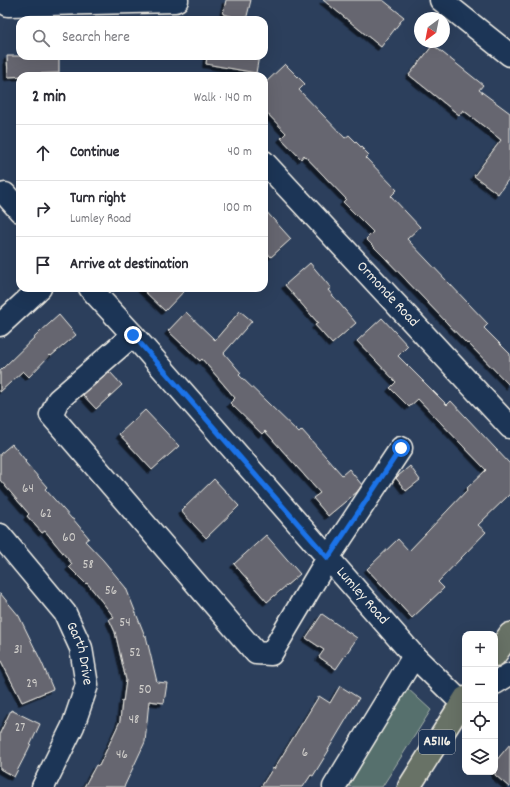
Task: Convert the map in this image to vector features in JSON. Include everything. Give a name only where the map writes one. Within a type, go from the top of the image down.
[{"type":"highway","points":[[498,651],[510,634]]},
{"type":"highway","name":"A5116","points":[[409,787],[462,703]]},
{"type":"street","points":[[0,0],[8,5],[177,0]]},
{"type":"street","points":[[441,0],[510,55]]},
{"type":"street","name":"Ormonde Road","points":[[268,166],[510,427]]},
{"type":"street","points":[[5,194],[16,206]]},
{"type":"street","points":[[0,324],[36,292]]},
{"type":"street","name":"Lumley Road","points":[[94,292],[414,656],[462,698]]},
{"type":"street","points":[[133,335],[58,400],[51,416],[256,653],[271,654],[328,558],[401,448]]},
{"type":"street","name":"Garth Drive","points":[[0,535],[65,613],[81,648],[87,685],[73,726],[43,787]]},
{"type":"street","points":[[334,787],[414,656]]},
{"type":"street","points":[[498,681],[510,674]]},
{"type":"green space","points":[[407,688],[431,710],[382,787],[348,787]]},
{"type":"building","points":[[226,0],[251,0],[247,16],[231,16],[223,14]]},
{"type":"building","points":[[323,0],[383,0],[404,17],[381,47]]},
{"type":"building","points":[[431,48],[437,48],[483,85],[479,90],[510,113],[510,177],[498,194],[474,176],[501,140],[463,110],[459,115],[409,75]]},
{"type":"building","points":[[7,56],[16,56],[16,60],[59,60],[59,72],[16,72],[16,77],[8,77]]},
{"type":"building","points":[[206,60],[258,60],[256,72],[206,64]]},
{"type":"building","points":[[285,64],[305,84],[299,90],[345,138],[349,135],[369,155],[366,158],[397,190],[391,196],[420,227],[407,239],[488,324],[484,328],[510,354],[510,386],[468,343],[467,344],[366,239],[373,232],[343,202],[346,199],[304,155],[301,159],[281,138],[286,133],[268,114],[268,80]]},
{"type":"building","points":[[268,213],[291,239],[271,257],[268,254]]},
{"type":"building","points":[[310,263],[331,288],[328,290],[356,323],[332,344],[315,325],[318,323],[285,285]]},
{"type":"building","points":[[145,292],[183,292],[165,311]]},
{"type":"building","points":[[240,311],[252,321],[224,353],[241,373],[239,375],[299,433],[302,430],[342,475],[349,469],[362,485],[357,492],[328,516],[313,498],[320,493],[265,431],[262,434],[230,403],[235,398],[202,359],[200,361],[168,331],[186,312],[215,340]]},
{"type":"building","points":[[59,315],[76,335],[51,356],[50,355],[29,377],[23,371],[0,392],[0,371]]},
{"type":"building","points":[[382,318],[408,346],[398,356],[447,405],[451,401],[510,464],[510,494],[478,525],[486,532],[438,582],[444,588],[412,618],[367,569],[398,539],[409,551],[468,489],[467,488],[486,470],[418,399],[409,407],[390,388],[396,382],[357,341]]},
{"type":"building","points":[[110,372],[122,385],[96,409],[83,395]]},
{"type":"building","points":[[145,410],[179,446],[152,470],[119,434]]},
{"type":"building","points":[[12,444],[26,461],[25,462],[47,487],[45,489],[89,538],[85,541],[126,588],[146,636],[157,682],[167,683],[164,703],[149,701],[145,742],[124,787],[84,787],[96,765],[99,766],[120,721],[126,680],[115,632],[109,619],[114,617],[87,583],[86,584],[69,567],[72,564],[45,531],[42,533],[27,516],[29,514],[0,480],[0,454]]},
{"type":"building","points":[[410,466],[420,480],[406,491],[396,478]]},
{"type":"building","points":[[214,479],[239,506],[206,538],[181,511]]},
{"type":"building","points":[[266,535],[300,574],[267,602],[234,564]]},
{"type":"building","points":[[0,593],[19,616],[53,689],[22,702],[0,659]]},
{"type":"building","points":[[322,614],[357,638],[336,669],[319,657],[324,650],[306,638]]},
{"type":"building","points":[[340,686],[359,698],[313,776],[311,775],[303,787],[261,787],[273,768],[274,769],[319,696],[330,703]]},
{"type":"building","points":[[11,710],[40,724],[14,777],[0,769],[0,733]]},
{"type":"building","points":[[510,744],[510,787],[495,775],[498,775],[498,758]]},
{"type":"route","points":[[133,335],[328,558],[401,448]]}]
